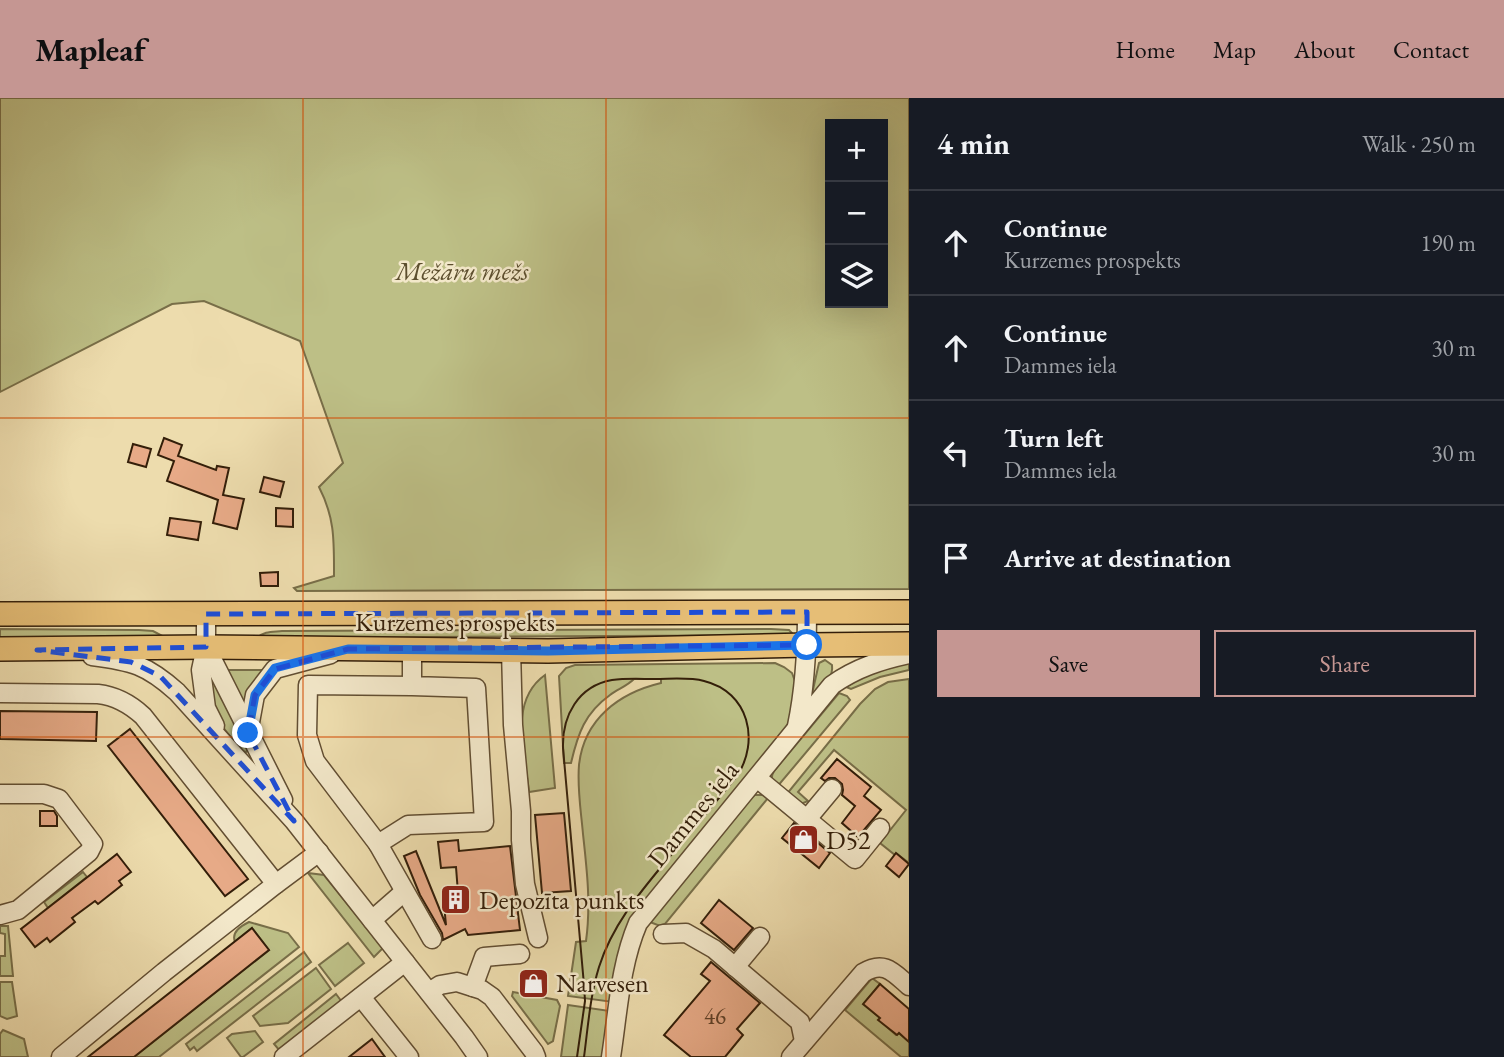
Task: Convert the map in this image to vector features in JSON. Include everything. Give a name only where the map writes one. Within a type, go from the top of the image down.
[{"type":"main road","name":"Kurzemes prospekts","points":[[0,614],[909,612]]},
{"type":"main road","name":"Kurzemes prospekts","points":[[0,649],[206,647],[511,650],[909,644]]},
{"type":"street","name":"Dammes iela","points":[[796,729],[803,698],[807,612]]},
{"type":"street","points":[[206,614],[206,647],[201,670],[206,708],[225,744]]},
{"type":"street","points":[[206,647],[294,821]]},
{"type":"street","points":[[248,733],[255,695],[275,668],[348,649]]},
{"type":"street","points":[[37,650],[131,662],[160,676],[294,821],[478,1057]]},
{"type":"street","points":[[412,650],[412,686]]},
{"type":"street","points":[[511,650],[513,725],[525,884],[538,939]]},
{"type":"street","name":"Dammes iela","points":[[611,1057],[625,966],[638,923],[832,685],[848,674],[881,660],[909,654]]},
{"type":"street","points":[[379,845],[408,825],[484,822],[476,688],[308,685],[307,735],[316,761],[379,845],[432,939]]},
{"type":"street","points":[[0,693],[98,694],[114,697],[137,710],[276,884]]},
{"type":"street","points":[[757,778],[855,859],[880,828]]},
{"type":"street","points":[[807,819],[832,789]]},
{"type":"street","points":[[0,794],[44,794],[59,799],[93,844],[89,852],[18,910],[0,915]]},
{"type":"street","points":[[61,1057],[119,1008],[319,852]]},
{"type":"street","points":[[372,920],[404,892]]},
{"type":"street","points":[[663,934],[686,933],[714,949],[800,1022],[804,1041]]},
{"type":"street","points":[[735,967],[760,937]]},
{"type":"street","points":[[473,987],[484,957],[520,954]]},
{"type":"street","points":[[284,1057],[405,962]]},
{"type":"street","points":[[791,1057],[863,973],[871,968],[888,968],[909,986]]},
{"type":"street","points":[[429,992],[439,985],[457,982],[482,990],[492,997],[536,1057]]},
{"type":"street","points":[[361,997],[409,1057]]},
{"type":"highlighted area","points":[[807,612],[807,645],[348,649],[275,669],[255,695],[248,733],[294,821],[160,676],[131,662],[37,650],[206,647],[206,614]]},
{"type":"green space","name":"Mežāru mežs","points":[[0,98],[909,98],[909,589],[297,591],[294,588],[334,576],[331,520],[319,487],[343,463],[300,341],[204,301],[172,304],[0,392]]},
{"type":"green space","points":[[0,629],[139,630],[153,631],[168,639],[0,637]]},
{"type":"green space","points":[[789,630],[793,635],[257,638],[265,633],[282,631]]},
{"type":"green space","points":[[825,660],[832,665],[831,676],[810,703],[819,663]]},
{"type":"green space","points":[[909,661],[909,670],[880,677],[851,689],[846,687],[872,671]]},
{"type":"green space","points":[[775,663],[792,673],[796,684],[790,726],[637,911],[613,1002],[568,996],[576,942],[586,941],[588,914],[578,782],[582,749],[596,721],[606,710],[631,694],[661,683],[661,679],[634,679],[601,702],[584,724],[571,763],[564,763],[559,676],[566,668],[575,665]]},
{"type":"green space","points":[[226,670],[265,670],[245,703]]},
{"type":"green space","points":[[209,674],[248,750],[246,752],[229,735],[217,717],[211,700]]},
{"type":"green space","points":[[545,675],[555,788],[529,792],[523,745],[523,713],[526,699]]},
{"type":"green space","points":[[909,679],[909,863],[880,843],[906,810],[834,750],[798,792],[808,801],[801,804],[786,795],[875,689],[888,682]]},
{"type":"green space","points":[[839,693],[850,700],[777,787],[772,779],[774,771]]},
{"type":"green space","points":[[755,795],[768,798],[665,924],[660,926],[650,922],[748,800]]},
{"type":"green space","points":[[83,872],[87,877],[48,908],[44,902]]},
{"type":"green space","points":[[308,873],[324,875],[383,948],[374,957]]},
{"type":"green space","points":[[249,922],[288,933],[299,947],[159,1057],[134,1057],[269,950],[252,928],[235,942],[236,932]]},
{"type":"green space","points":[[0,926],[8,926],[13,976],[0,976],[0,956],[5,956],[5,934],[0,933]]},
{"type":"green space","points":[[348,943],[364,963],[335,986],[319,965]]},
{"type":"green space","points":[[304,952],[311,962],[197,1051],[194,1047],[190,1050],[186,1044]]},
{"type":"green space","points":[[316,968],[331,989],[288,1023],[260,1026],[253,1016]]},
{"type":"green space","points":[[872,978],[880,984],[864,1004],[896,1035],[899,1033],[909,1042],[909,1057],[901,1057],[845,1010]]},
{"type":"green space","points":[[0,982],[12,982],[17,1016],[7,1019],[0,1016]]},
{"type":"green space","points":[[513,992],[557,1000],[560,1006],[553,1041],[548,1044],[512,996]]},
{"type":"green space","points":[[336,994],[342,1002],[280,1051],[274,1044]]},
{"type":"green space","points":[[568,1005],[610,1011],[603,1057],[561,1057]]},
{"type":"green space","points":[[3,1030],[24,1039],[28,1057],[0,1057],[0,1034]]},
{"type":"green space","points":[[255,1031],[263,1042],[241,1057],[227,1038],[232,1034]]},
{"type":"building","points":[[164,438],[182,445],[178,456],[216,470],[217,466],[229,468],[223,495],[244,499],[237,529],[213,523],[218,500],[167,481],[174,461],[158,455]]},
{"type":"building","points":[[133,444],[151,449],[146,467],[128,462]]},
{"type":"building","points":[[264,477],[284,482],[280,497],[260,492]]},
{"type":"building","points":[[276,508],[293,509],[293,527],[276,526]]},
{"type":"building","points":[[170,518],[201,522],[198,540],[167,535]]},
{"type":"building","points":[[278,572],[278,586],[261,586],[260,573]]},
{"type":"building","points":[[0,711],[97,712],[96,741],[0,739]]},
{"type":"building","points":[[130,729],[248,879],[225,896],[108,746]]},
{"type":"building","points":[[837,759],[871,787],[864,796],[881,810],[858,837],[842,823],[855,806],[842,795],[842,784],[835,778],[825,781],[821,778]]},
{"type":"building","points":[[40,811],[54,811],[57,826],[40,826]]},
{"type":"building","points":[[564,813],[571,891],[542,893],[535,815]]},
{"type":"building","points":[[794,823],[830,853],[819,868],[782,838]]},
{"type":"building","points":[[458,840],[459,851],[510,846],[520,930],[468,935],[465,929],[443,940],[404,856],[416,851],[446,925],[443,894],[458,893],[456,867],[441,868],[438,842]]},
{"type":"building","points":[[896,853],[909,864],[899,877],[886,866]]},
{"type":"building","points":[[117,854],[131,872],[119,881],[122,885],[98,904],[95,901],[72,918],[75,922],[50,942],[47,938],[35,947],[21,929]]},
{"type":"building","points":[[719,900],[753,928],[734,950],[701,923]]},
{"type":"building","points":[[252,928],[269,950],[134,1057],[88,1057]]},
{"type":"building","points":[[711,962],[760,1003],[737,1029],[743,1035],[725,1057],[691,1057],[664,1035],[710,981],[701,974]]},
{"type":"building","points":[[880,984],[909,1009],[909,1042],[878,1020],[880,1018],[863,1004]]},
{"type":"building","points":[[372,1039],[385,1057],[349,1057]]},
{"type":"tram line","points":[[577,1057],[585,1001],[563,748],[565,725],[574,704],[600,683],[628,679],[704,681],[719,687],[740,707],[749,733],[744,762],[737,776],[639,894],[620,921],[605,951],[596,978],[584,1057]]},
{"type":"place","name":"D52","points":[[803,840]]},
{"type":"place","name":"Depozīta punkts","points":[[456,900]]},
{"type":"place","name":"Narvesen","points":[[533,983]]},
{"type":"route","points":[[248,733],[255,695],[275,668],[348,649],[548,651],[807,645]]}]
